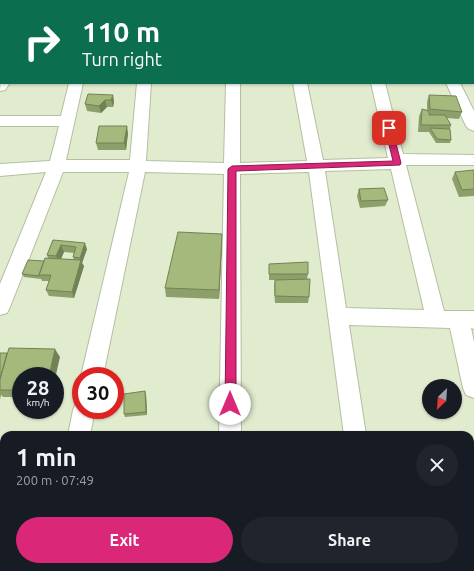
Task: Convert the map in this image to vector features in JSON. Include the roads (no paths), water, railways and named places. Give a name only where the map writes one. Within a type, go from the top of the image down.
[{"type":"street","points":[[0,307],[57,166],[76,84]]},
{"type":"street","points":[[94,367],[138,166],[144,84]]},
{"type":"street","points":[[230,431],[233,84]]},
{"type":"street","points":[[300,84],[316,166],[354,431]]},
{"type":"street","points":[[378,84],[436,319]]},
{"type":"street","points":[[453,84],[474,126]]},
{"type":"street","points":[[0,121],[68,121]]},
{"type":"street","points":[[0,170],[57,166],[138,166],[232,169],[396,161],[474,160]]},
{"type":"street","points":[[337,316],[467,321],[474,388]]},
{"type":"street","points":[[80,431],[82,419]]}]
